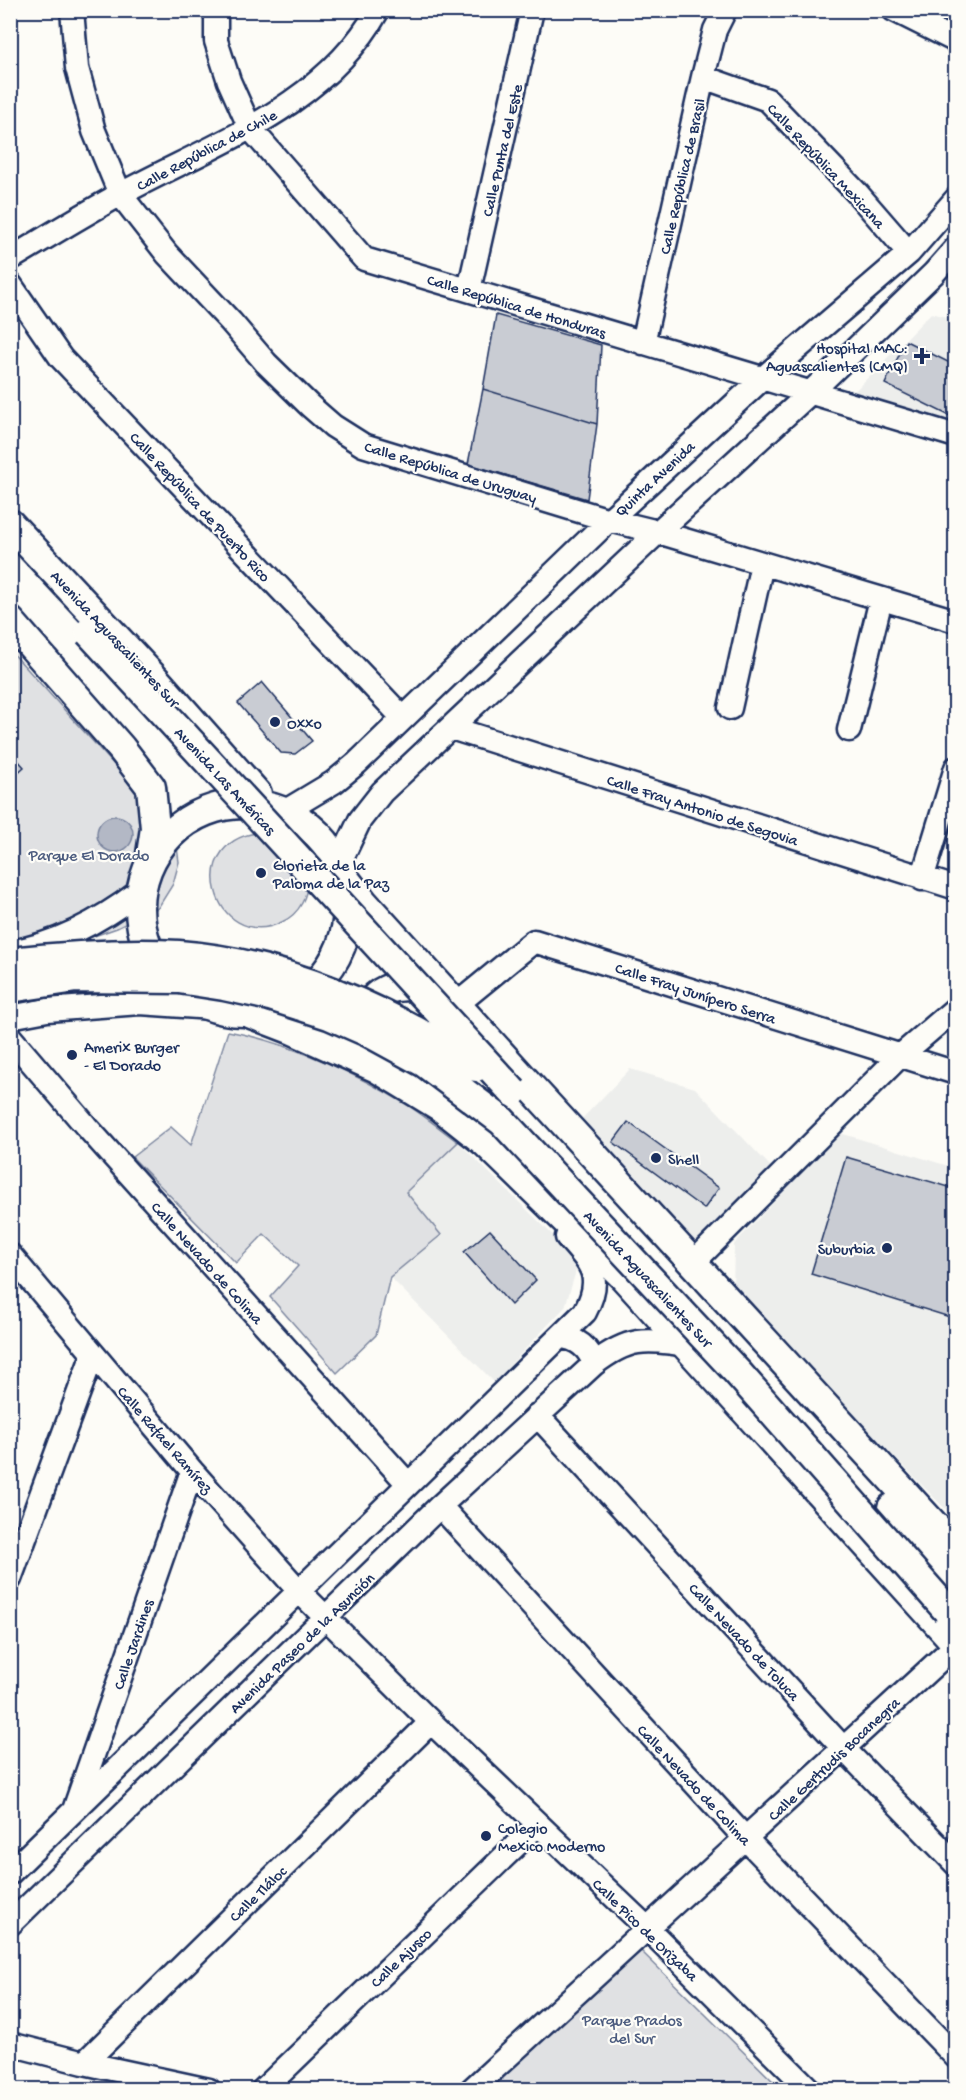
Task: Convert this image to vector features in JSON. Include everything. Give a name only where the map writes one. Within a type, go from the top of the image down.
[{"type":"main road","name":"Avenida Aguascalientes Sur","points":[[10,524],[276,809]]},
{"type":"main road","name":"Avenida Las Américas","points":[[10,550],[89,632],[513,1092]]},
{"type":"main road","name":"Avenida Aguascalientes Sur","points":[[10,621],[121,748],[151,787],[155,828],[149,863],[140,891],[140,921],[148,949],[163,975],[185,995],[212,1008],[249,1013],[273,1009],[295,1000],[314,987],[330,969],[342,949],[348,926],[349,903],[342,871]]},
{"type":"main road","name":"Avenida Aguascalientes Sur","points":[[149,863],[165,839],[186,821],[212,809],[240,804],[276,809],[302,821],[317,833],[330,848],[363,902],[956,1549]]},
{"type":"main road","name":"Avenida Aguascalientes Sur","points":[[10,962],[76,956],[179,956],[228,962],[290,977],[380,1012],[436,1041],[513,1092],[956,1581]]},
{"type":"main road","name":"Avenida Aguascalientes Sur","points":[[10,988],[76,978],[179,979],[224,986],[270,996],[329,1015],[370,1033],[424,1063],[502,1120],[738,1373],[956,1620]]},
{"type":"main road","points":[[377,1068],[364,1045],[364,1023],[367,1011],[374,999],[385,990],[395,986],[418,986],[456,1005]]},
{"type":"main road","name":"Avenida Aguascalientes Sur","points":[[249,1013],[377,1068],[441,1107],[485,1142],[624,1277],[956,1644]]},
{"type":"street","name":"Calle República de Uruguay","points":[[72,10],[78,68],[91,120],[120,194],[166,254],[231,322],[266,363],[333,426],[363,445],[609,520],[658,532],[956,621]]},
{"type":"street","name":"Calle República de Honduras","points":[[216,10],[216,41],[229,81],[250,128],[364,259],[956,435]]},
{"type":"street","name":"Calle República de Chile","points":[[10,259],[120,194],[250,128],[310,90],[344,58],[372,22],[378,10]]},
{"type":"street","name":"Calle Punta del Este","points":[[469,290],[532,10]]},
{"type":"street","name":"Calle República de Brasil","points":[[643,343],[703,77],[715,30],[725,10]]},
{"type":"street","points":[[894,10],[956,41]]},
{"type":"street","name":"Calle República Mexicana","points":[[703,77],[768,100],[857,193],[909,253]]},
{"type":"street","name":"Quinta Avenida","points":[[276,809],[333,782],[357,763],[609,520],[763,378],[909,253],[956,199]]},
{"type":"street","points":[[342,871],[360,820],[382,792],[658,532],[810,393],[934,273],[956,248]]},
{"type":"street","name":"Calle República de Puerto Rico","points":[[10,284],[61,358],[403,718]]},
{"type":"street","points":[[730,708],[762,564]]},
{"type":"street","points":[[849,730],[881,599]]},
{"type":"street","name":"Calle Fray Antonio de Segovia","points":[[451,728],[956,888]]},
{"type":"street","points":[[922,879],[956,768]]},
{"type":"street","points":[[10,952],[24,950],[80,931],[140,891]]},
{"type":"street","name":"Calle Fray Junípero Serra","points":[[456,1005],[534,941],[956,1074]]},
{"type":"street","name":"Avenida Aguascalientes Sur","points":[[10,1017],[47,1010],[140,1003],[212,1008]]},
{"type":"street","points":[[693,1263],[899,1057],[956,1008]]},
{"type":"street","name":"Calle Nevado de Colima","points":[[10,1037],[86,1126],[408,1484]]},
{"type":"street","points":[[10,1873],[585,1312],[594,1296],[595,1277],[584,1256],[527,1193],[520,1177]]},
{"type":"street","name":"Calle Rafael Ramírez","points":[[10,1255],[192,1471],[326,1618]]},
{"type":"street","points":[[560,1337],[570,1337],[581,1344],[591,1354],[594,1364]]},
{"type":"street","name":"Avenida Paseo de la Asunción","points":[[10,1924],[440,1506],[594,1364],[609,1352],[632,1342],[652,1340],[686,1345]]},
{"type":"street","points":[[10,1579],[93,1354]]},
{"type":"street","name":"Calle Nevado de Toluca","points":[[537,1415],[843,1748],[956,1864]]},
{"type":"street","name":"Calle Jardines","points":[[71,1816],[192,1471]]},
{"type":"street","name":"Calle Nevado de Colima","points":[[440,1506],[746,1839],[956,2057]]},
{"type":"street","name":"Calle Pico de Orizaba","points":[[326,1618],[430,1722],[646,1928],[810,2090]]},
{"type":"street","name":"Calle Gertrudis Bocanegra","points":[[471,2090],[956,1644]]},
{"type":"street","name":"Calle Tláloc","points":[[84,2063],[430,1722]]},
{"type":"street","name":"Calle Ajusco","points":[[262,2090],[537,1825]]},
{"type":"street","points":[[10,2044],[84,2063],[209,2090]]},
{"type":"shaded area","name":"Hospital MAC: Aguascalientes (CMQ)","points":[[931,313],[955,319],[955,423],[853,393]]},
{"type":"shaded area","points":[[115,816],[128,821],[133,834],[128,847],[115,852],[102,847],[97,834],[102,821]]},
{"type":"shaded area","points":[[630,1069],[695,1088],[772,1168],[697,1246],[576,1125]]},
{"type":"shaded area","points":[[840,1133],[955,1168],[955,1519],[733,1292],[734,1244]]},
{"type":"shaded area","points":[[458,1142],[573,1255],[576,1271],[565,1307],[494,1382],[390,1277],[441,1235],[405,1192]]},
{"type":"green space","name":"Parque El Dorado","points":[[10,650],[175,832],[179,862],[173,884],[158,908],[117,928],[40,955],[10,960]]},
{"type":"green space","name":"Glorieta de la Paloma de la Paz","points":[[268,832],[309,877],[305,897],[294,914],[282,922],[258,928],[238,922],[224,909],[215,890],[215,870],[222,852],[240,838]]},
{"type":"green space","points":[[228,1031],[299,1051],[345,1071],[409,1106],[458,1142],[406,1192],[441,1235],[390,1277],[376,1335],[337,1373],[270,1297],[298,1266],[264,1234],[236,1263],[132,1157],[171,1127],[191,1145]]},
{"type":"green space","name":"Parque Prados del Sur","points":[[634,1944],[781,2089],[475,2090]]},
{"type":"building","points":[[496,315],[601,345],[597,424],[483,389]]},
{"type":"building","points":[[906,341],[956,366],[956,419],[885,384]]},
{"type":"building","points":[[483,389],[597,424],[587,499],[468,464]]},
{"type":"building","name":"Oxxo","points":[[262,682],[312,741],[295,754],[281,753],[238,703]]},
{"type":"building","points":[[16,758],[24,767],[13,777],[10,774],[10,762]]},
{"type":"building","name":"Shell","points":[[628,1122],[719,1188],[704,1209],[613,1142]]},
{"type":"building","name":"Suburbia","points":[[846,1157],[956,1189],[956,1319],[811,1274]]},
{"type":"building","points":[[490,1230],[536,1280],[511,1305],[464,1252]]},
{"type":"place","name":"Hospital MAC: Aguascalientes (CMQ)","points":[[922,356]]},
{"type":"place","name":"Oxxo","points":[[275,722]]},
{"type":"place","name":"Glorieta de la Paloma de la Paz","points":[[261,873]]},
{"type":"place","name":"Amerix Burger - El Dorado","points":[[72,1055]]},
{"type":"place","name":"Shell","points":[[656,1158]]},
{"type":"place","name":"Suburbia","points":[[887,1248]]},
{"type":"place","name":"Colegio Mexico Moderno","points":[[486,1836]]}]
